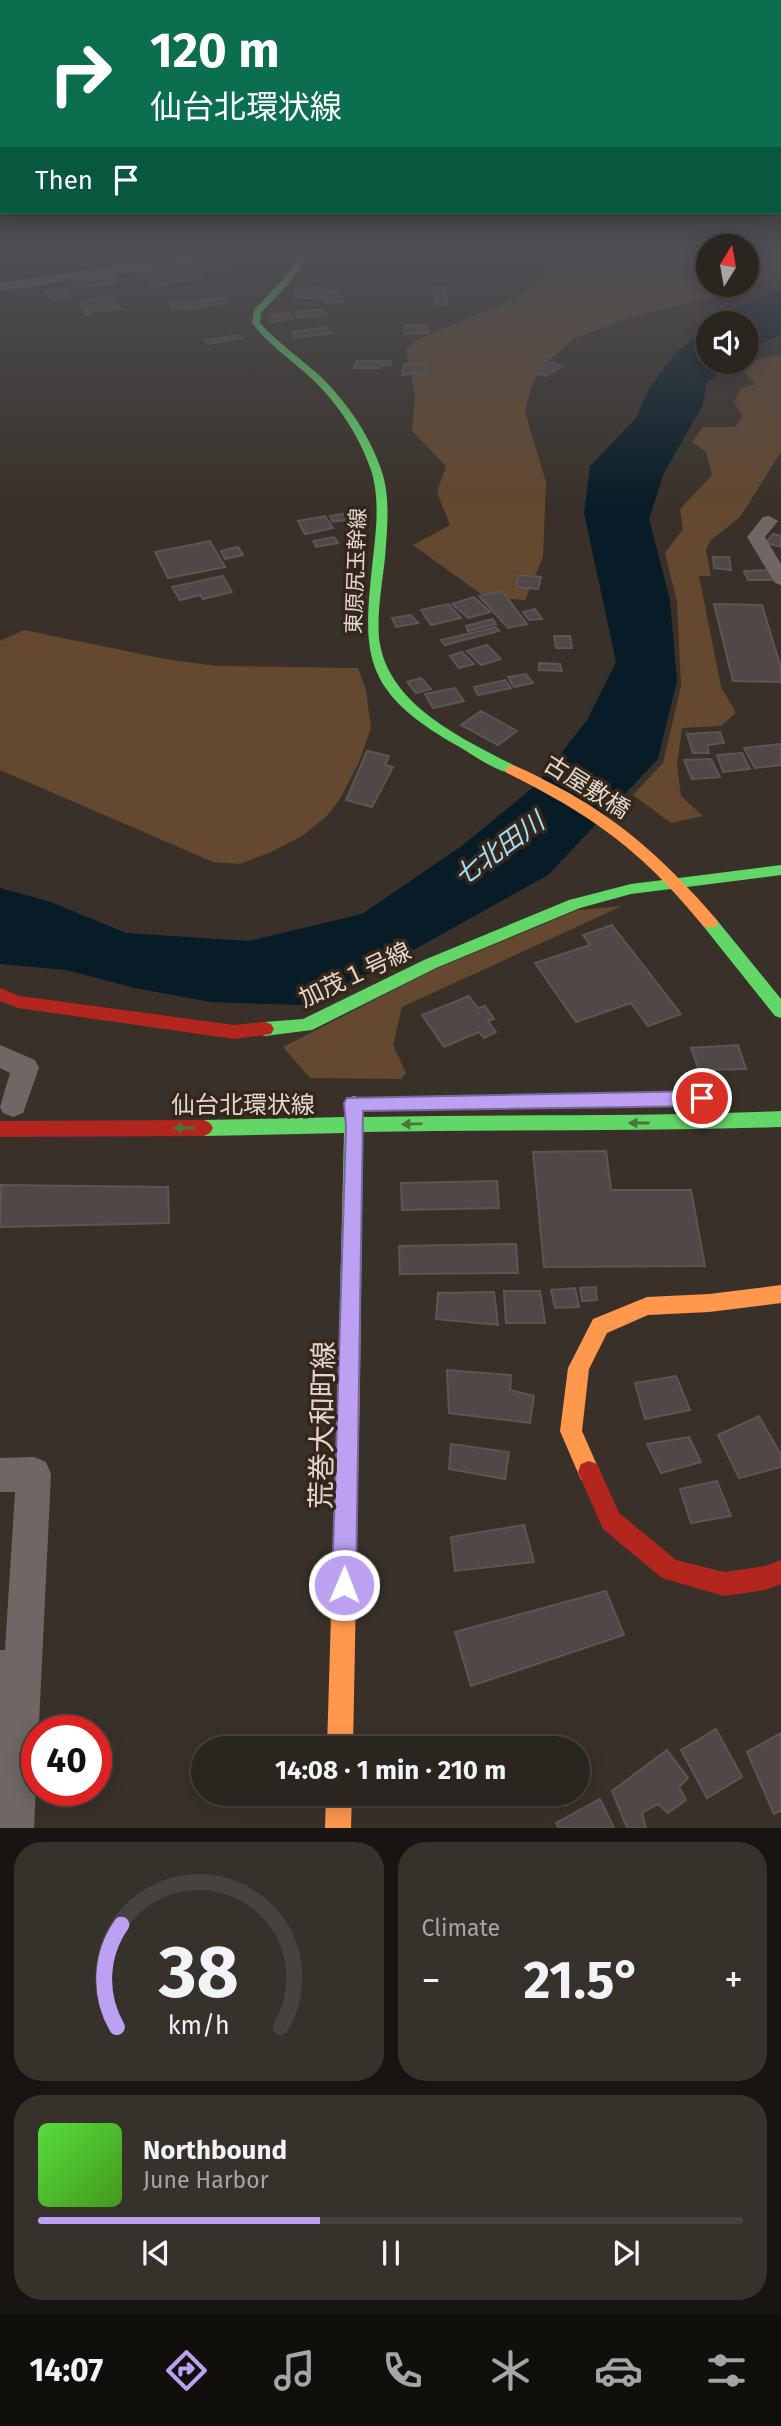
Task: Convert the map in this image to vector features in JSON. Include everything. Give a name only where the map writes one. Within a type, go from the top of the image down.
[{"type":"street","name":"東原尻玉幹線","points":[[271,337],[319,382],[352,424],[377,474],[382,510],[373,640],[386,680],[409,706],[442,730],[505,765]]},
{"type":"street","points":[[781,504],[775,525],[757,537],[781,579]]},
{"type":"street","name":"古屋敷橋","points":[[505,765],[601,819],[643,851],[676,882],[781,1010]]},
{"type":"street","name":"加茂１号線","points":[[0,994],[18,1002],[234,1032],[306,1025],[430,964],[575,904],[631,889],[781,870]]},
{"type":"street","points":[[0,1056],[25,1068],[10,1111]]},
{"type":"street","name":"荒巻大和町線","points":[[340,1736],[354,1103]]},
{"type":"street","name":"仙台北環状線","points":[[10,1111],[355,1126],[489,1122],[685,1124],[781,1119]]},
{"type":"street","points":[[781,1294],[709,1303],[647,1306],[600,1326],[579,1368],[571,1431],[611,1521],[670,1570],[724,1584],[765,1578],[781,1572]]},
{"type":"street","points":[[0,1475],[34,1475],[10,1669],[13,1828]]},
{"type":"street","points":[[338,1828],[339,1806]]},
{"type":"shaded area","points":[[422,337],[577,337],[542,366],[531,388],[525,412],[546,482],[543,557],[525,600],[485,597],[413,545],[450,525],[437,492],[446,466],[412,431],[415,395],[406,349]]},
{"type":"shaded area","points":[[781,355],[781,452],[740,517],[710,541],[706,550],[711,576],[699,576],[721,687],[736,713],[721,726],[682,728],[677,764],[681,796],[703,816],[671,823],[633,795],[663,763],[681,686],[677,602],[665,553],[683,529],[680,509],[712,475],[706,452],[692,442],[703,427],[735,427],[743,417],[734,402],[741,388],[756,384],[746,374],[759,374],[759,359]]},
{"type":"shaded area","points":[[24,630],[165,659],[216,666],[358,668],[366,690],[371,728],[359,762],[340,799],[327,816],[302,836],[271,852],[240,864],[213,862],[0,770],[0,641]]},
{"type":"shaded area","points":[[622,906],[402,1007],[393,1045],[406,1073],[401,1079],[310,1078],[283,1047],[431,971],[578,910]]},
{"type":"water","points":[[696,337],[696,374],[708,374],[703,405],[664,473],[649,519],[670,600],[677,681],[658,759],[548,875],[383,967],[301,1005],[210,1002],[135,988],[66,970],[0,964],[0,888],[51,902],[126,933],[249,941],[362,914],[463,845],[537,784],[587,720],[616,662],[584,513],[590,466],[636,418],[647,392],[674,354]]},
{"type":"building","points":[[223,337],[242,338],[208,344],[205,340]]},
{"type":"building","points":[[357,361],[391,361],[391,365],[381,365],[381,368],[354,368]]},
{"type":"building","points":[[546,361],[562,366],[546,376],[532,372]]},
{"type":"building","points":[[404,364],[427,365],[426,372],[402,375]]},
{"type":"building","points":[[355,512],[358,518],[333,522],[330,516]]},
{"type":"building","points":[[325,516],[333,528],[305,534],[298,521]]},
{"type":"building","points":[[773,534],[781,536],[781,547],[766,543]]},
{"type":"building","points":[[334,537],[338,543],[316,547],[313,541]]},
{"type":"building","points":[[210,541],[225,567],[168,578],[155,552]]},
{"type":"building","points":[[238,547],[243,555],[225,559],[221,551]]},
{"type":"building","points":[[713,557],[729,557],[731,570],[714,568]]},
{"type":"building","points":[[769,570],[773,580],[748,580],[744,571]]},
{"type":"building","points":[[519,575],[541,577],[538,589],[516,587]]},
{"type":"building","points":[[223,576],[232,592],[203,599],[200,595],[180,600],[172,587]]},
{"type":"building","points":[[502,591],[527,624],[508,628],[479,596]]},
{"type":"building","points":[[474,597],[490,612],[468,618],[452,604]]},
{"type":"building","points":[[448,604],[461,618],[431,625],[421,610]]},
{"type":"building","points":[[714,604],[762,605],[781,668],[781,682],[733,681]]},
{"type":"building","points":[[535,609],[542,619],[529,620],[523,612]]},
{"type":"building","points":[[411,615],[418,623],[396,627],[392,618]]},
{"type":"building","points":[[493,619],[496,624],[468,631],[466,626]]},
{"type":"building","points":[[496,627],[499,631],[445,645],[441,640]]},
{"type":"building","points":[[554,636],[570,636],[572,648],[556,648]]},
{"type":"building","points":[[487,645],[501,659],[481,665],[467,651]]},
{"type":"building","points":[[462,652],[474,664],[459,668],[450,656]]},
{"type":"building","points":[[539,663],[560,664],[562,671],[539,670]]},
{"type":"building","points":[[526,674],[533,683],[514,687],[508,677]]},
{"type":"building","points":[[421,678],[431,689],[416,693],[407,682]]},
{"type":"building","points":[[505,680],[511,688],[478,695],[474,687]]},
{"type":"building","points":[[455,688],[464,701],[433,708],[425,694]]},
{"type":"building","points":[[481,711],[517,731],[498,745],[461,725]]},
{"type":"building","points":[[720,732],[724,743],[707,745],[709,753],[693,753],[687,734]]},
{"type":"building","points":[[781,744],[781,765],[755,768],[744,748]]},
{"type":"building","points":[[367,751],[389,756],[385,765],[393,767],[372,807],[346,800]]},
{"type":"building","points":[[742,753],[750,769],[723,772],[717,755]]},
{"type":"building","points":[[711,759],[720,777],[692,779],[684,760]]},
{"type":"building","points":[[612,925],[681,1014],[648,1026],[631,1003],[576,1022],[535,963],[590,945],[583,935]]},
{"type":"building","points":[[469,996],[478,1008],[485,1006],[494,1019],[488,1021],[496,1032],[484,1038],[479,1032],[444,1047],[422,1015]]},
{"type":"building","points":[[738,1045],[746,1069],[699,1070],[691,1048]]},
{"type":"building","points":[[606,1151],[611,1190],[691,1190],[705,1266],[544,1267],[533,1152]]},
{"type":"building","points":[[497,1181],[499,1208],[402,1210],[401,1183]]},
{"type":"building","points":[[1,1185],[168,1187],[169,1223],[0,1227]]},
{"type":"building","points":[[516,1244],[518,1273],[400,1274],[399,1246]]},
{"type":"building","points":[[596,1287],[597,1300],[582,1301],[580,1288]]},
{"type":"building","points":[[575,1288],[579,1307],[555,1308],[551,1290]]},
{"type":"building","points":[[504,1291],[540,1291],[545,1323],[506,1323]]},
{"type":"building","points":[[494,1292],[498,1325],[436,1319],[438,1293]]},
{"type":"building","points":[[447,1370],[511,1375],[510,1390],[534,1396],[530,1423],[449,1413]]},
{"type":"building","points":[[676,1376],[690,1410],[645,1419],[635,1383]]},
{"type":"building","points":[[759,1416],[781,1455],[781,1467],[739,1478],[718,1435]]},
{"type":"building","points":[[689,1437],[701,1462],[661,1473],[647,1444]]},
{"type":"building","points":[[451,1444],[509,1452],[505,1479],[449,1469]]},
{"type":"building","points":[[717,1481],[731,1516],[691,1523],[680,1489]]},
{"type":"building","points":[[524,1525],[534,1562],[455,1571],[451,1537]]},
{"type":"building","points":[[606,1591],[624,1635],[471,1686],[455,1632]]},
{"type":"building","points":[[716,1729],[742,1777],[707,1798],[681,1750]]},
{"type":"building","points":[[781,1733],[781,1810],[774,1814],[747,1752]]},
{"type":"building","points":[[667,1750],[688,1778],[679,1787],[686,1800],[668,1813],[658,1804],[642,1813],[646,1828],[627,1828],[612,1791]]},
{"type":"building","points":[[600,1799],[614,1828],[558,1828],[556,1823]]},
{"type":"waterway","name":"七北田川","points":[[668,405],[706,374]]},
{"type":"traffic: fast","points":[[269,337],[315,377],[343,408],[376,470],[382,518],[373,638],[378,661],[387,679],[416,712],[435,726],[512,770]]},
{"type":"traffic: fast","points":[[265,1029],[306,1025],[430,964],[575,904],[631,889],[781,870]]},
{"type":"traffic: fast","points":[[710,923],[781,1011]]},
{"type":"traffic: fast","points":[[349,1382],[354,1103]]},
{"type":"traffic: fast","points":[[204,1128],[489,1122],[685,1123],[781,1119]]},
{"type":"traffic: slow","points":[[512,770],[580,805],[617,830],[660,867],[710,923]]},
{"type":"traffic: slow","points":[[589,1472],[571,1431],[579,1368],[600,1326],[647,1306],[709,1303],[781,1294]]},
{"type":"traffic: slow","points":[[340,1736],[349,1382]]},
{"type":"traffic: slow","points":[[338,1828],[339,1806]]},
{"type":"traffic: jam","points":[[0,994],[18,1002],[234,1032],[265,1029]]},
{"type":"traffic: jam","points":[[0,1129],[204,1128]]},
{"type":"traffic: jam","points":[[589,1472],[611,1521],[670,1570],[724,1584],[765,1578],[781,1572]]},
{"type":"route","points":[[344,1585],[354,1103],[702,1098]]}]
